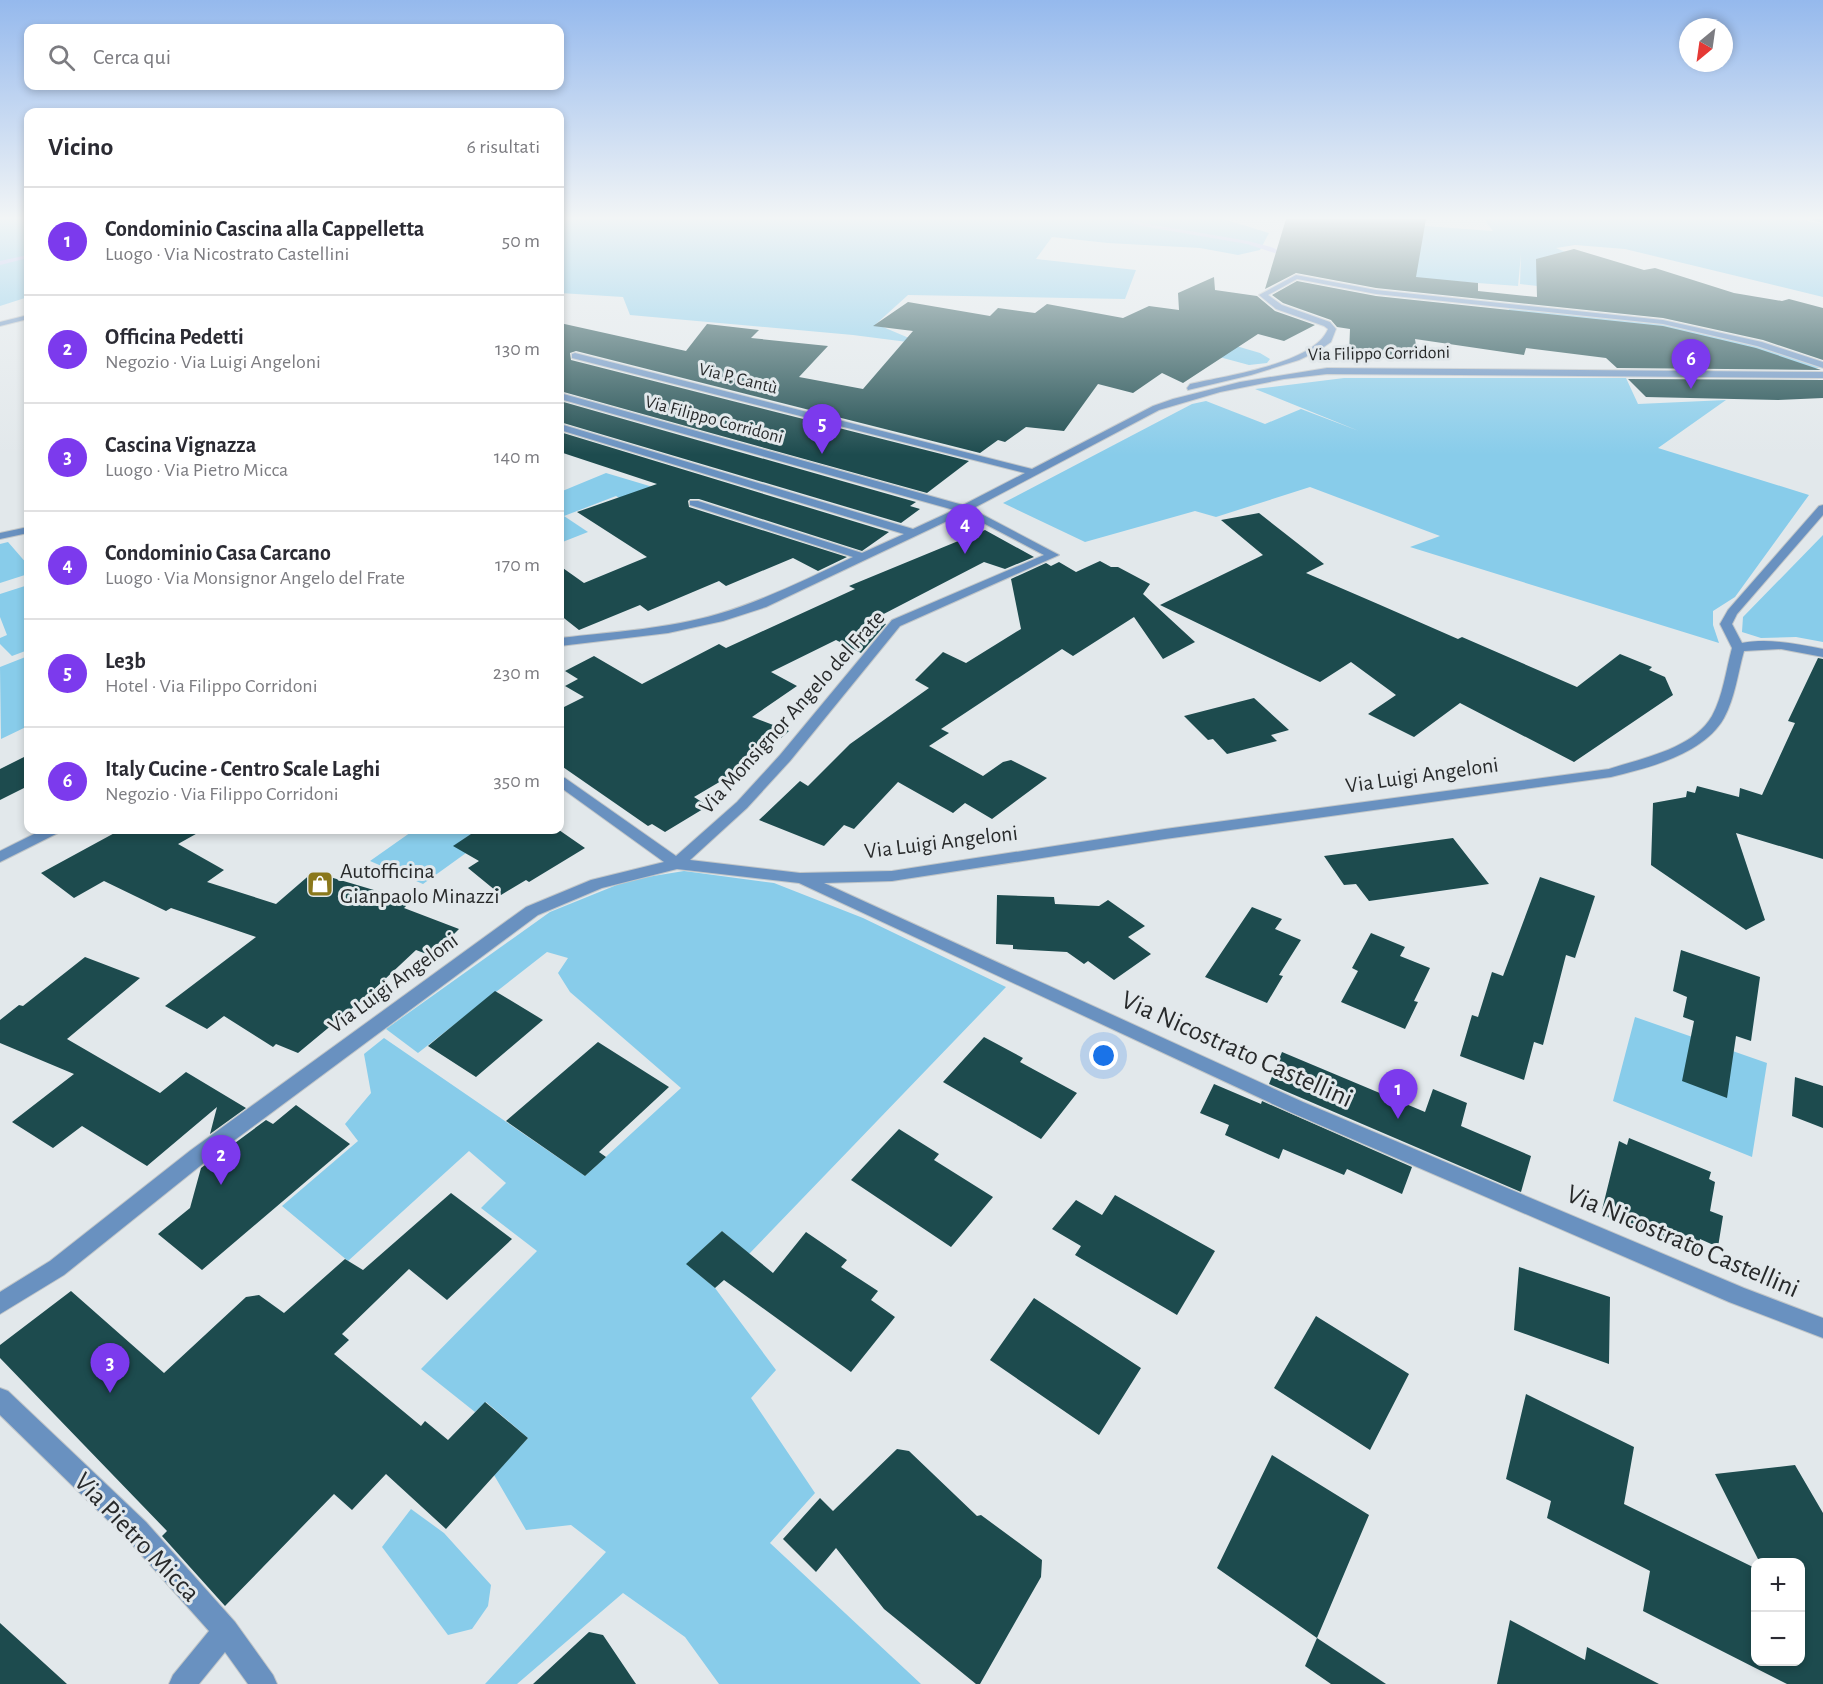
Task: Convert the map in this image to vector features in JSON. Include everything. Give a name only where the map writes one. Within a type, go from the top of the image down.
[{"type":"street","points":[[1182,398],[1192,386],[1285,363],[1323,346],[1329,340],[1332,329],[1327,324],[1279,307],[1266,298]]},
{"type":"street","points":[[1423,298],[1663,322],[1759,344],[1823,365]]},
{"type":"street","points":[[0,324],[24,318]]},
{"type":"street","name":"Via P. Cantù","points":[[575,356],[1033,472]]},
{"type":"street","name":"Via Filippo Corridoni","points":[[564,642],[668,629],[719,618],[762,604],[964,509],[1156,408],[1182,398],[1282,377],[1327,371],[1823,375]]},
{"type":"street","name":"Via Filippo Corridoni","points":[[564,397],[964,509]]},
{"type":"street","points":[[564,428],[913,533]]},
{"type":"street","points":[[694,503],[864,557]]},
{"type":"street","points":[[1823,508],[1732,613],[1726,624],[1738,648],[1757,644],[1781,644],[1823,653]]},
{"type":"street","name":"Via Monsignor Angelo del Frate","points":[[678,864],[742,805],[896,623],[1053,555],[964,509]]},
{"type":"street","points":[[0,536],[24,531]]},
{"type":"street","points":[[564,631],[576,641]]},
{"type":"street","name":"Via Luigi Angeloni","points":[[0,1304],[57,1268],[198,1156],[532,911],[597,884],[678,864],[800,878],[892,876],[1165,834],[1611,773],[1670,753],[1698,737],[1718,718],[1738,648]]},
{"type":"street","points":[[564,784],[678,864]]},
{"type":"street","points":[[0,857],[45,834]]},
{"type":"street","name":"Via Nicostrato Castellini","points":[[800,878],[1199,1065],[1521,1205],[1645,1254],[1792,1318],[1823,1328]]},
{"type":"street","name":"Via Pietro Micca","points":[[0,1399],[137,1531],[226,1631],[264,1684]]},
{"type":"street","points":[[182,1684],[226,1631]]},
{"type":"shaded area","points":[[0,298],[24,298],[24,298],[0,306]]},
{"type":"shaded area","points":[[623,298],[905,298],[876,324],[923,344],[853,335],[630,315]]},
{"type":"shaded area","points":[[1048,298],[1126,298],[1125,299]]},
{"type":"shaded area","points":[[1509,308],[1628,319],[1707,331],[1783,353],[1820,368],[1755,369],[1508,321]]},
{"type":"shaded area","points":[[1199,335],[1260,353],[1270,359],[1267,363],[1249,365],[1186,348]]},
{"type":"shaded area","points":[[1344,378],[1626,378],[1638,404],[1726,400],[1658,448],[1809,495],[1735,597],[1713,611],[1713,625],[1719,643],[1410,547],[1440,536],[1310,487],[1216,517],[1195,511],[1085,542],[1003,503],[1192,404],[1206,401],[1265,424],[1301,409],[1359,431],[1255,389]]},
{"type":"shaded area","points":[[606,473],[683,496],[649,515],[616,496],[564,516],[564,490]]},
{"type":"shaded area","points":[[564,516],[588,532],[564,541]]},
{"type":"shaded area","points":[[1823,535],[1823,642],[1796,637],[1761,638],[1742,632],[1743,617]]},
{"type":"shaded area","points":[[8,542],[24,560],[24,575],[0,583],[0,544]]},
{"type":"shaded area","points":[[24,586],[24,652],[12,656],[0,644],[0,638],[7,635],[0,617],[0,594]]},
{"type":"shaded area","points":[[24,658],[24,728],[1,739],[0,667]]},
{"type":"shaded area","points":[[408,834],[492,834],[423,884],[370,861]]},
{"type":"shaded area","points":[[684,871],[774,883],[863,918],[1006,987],[749,1254],[722,1231],[687,1264],[715,1288],[776,1370],[751,1398],[815,1493],[770,1543],[921,1684],[719,1684],[685,1637],[623,1593],[517,1684],[485,1684],[606,1552],[571,1525],[526,1530],[494,1475],[528,1438],[486,1402],[475,1412],[421,1369],[537,1251],[481,1208],[506,1183],[469,1151],[348,1261],[282,1206],[358,1141],[345,1124],[371,1093],[364,1054],[384,1038],[585,1176],[681,1088],[570,992],[558,973],[568,958],[547,952],[418,1053],[386,1029],[550,912],[629,880]]},
{"type":"shaded area","points":[[1635,1017],[1767,1063],[1752,1157],[1613,1101]]},
{"type":"shaded area","points":[[411,1509],[444,1533],[491,1585],[488,1606],[472,1629],[448,1635],[382,1547]]},
{"type":"building","points":[[1178,298],[1259,298],[1275,311],[1315,325],[1284,341],[1258,334],[1183,383],[1162,373],[1133,393],[1098,384],[1064,431],[1026,427],[1005,442],[998,440],[980,453],[576,351],[570,353],[571,360],[969,461],[927,493],[564,392],[564,324],[686,351],[707,324],[759,330],[751,338],[828,346],[799,377],[863,389],[913,331],[873,326],[908,302],[990,316],[998,308],[1035,313],[1047,304],[1123,318],[1149,306],[1179,310]]},
{"type":"building","points":[[1276,298],[1391,298],[1663,326],[1756,348],[1821,370],[1617,368],[1606,358],[1526,348],[1524,355],[1415,339],[1418,358],[1375,358],[1365,362],[1349,355],[1350,329],[1337,327],[1331,320],[1283,303]]},
{"type":"building","points":[[1468,298],[1762,298],[1782,301],[1789,299],[1823,308],[1823,360],[1763,340],[1663,318]]},
{"type":"building","points":[[1628,379],[1823,380],[1823,398],[1778,400],[1646,397]]},
{"type":"building","points":[[564,402],[916,502],[910,506],[920,509],[901,523],[564,423]]},
{"type":"building","points":[[564,433],[889,532],[862,551],[699,499],[690,499],[689,507],[847,557],[818,571],[793,558],[726,586],[719,581],[648,611],[640,605],[579,630],[564,618],[564,569],[584,583],[647,557],[577,512],[657,484],[564,453]]},
{"type":"building","points":[[1259,513],[1324,564],[1306,573],[1458,639],[1462,637],[1577,687],[1620,654],[1652,667],[1649,670],[1665,677],[1673,695],[1574,762],[1460,703],[1414,737],[1368,714],[1396,695],[1351,662],[1320,682],[1160,605],[1263,555],[1221,520]]},
{"type":"building","points":[[985,530],[1034,557],[1005,569],[984,562],[874,619],[886,624],[861,653],[836,640],[771,672],[797,686],[752,717],[789,731],[755,761],[694,797],[708,806],[665,832],[652,824],[648,826],[564,768],[564,707],[584,697],[565,686],[578,679],[565,671],[594,656],[642,684],[719,644],[726,648],[855,589],[849,586]]},
{"type":"building","points":[[1100,561],[1111,567],[1118,567],[1150,584],[1143,594],[1195,642],[1163,659],[1134,617],[1073,656],[1062,649],[941,729],[949,733],[929,746],[983,776],[1003,762],[1011,760],[1047,778],[992,819],[965,803],[953,813],[898,782],[854,829],[844,825],[824,846],[759,820],[800,781],[808,786],[850,744],[929,688],[915,680],[943,652],[966,663],[1021,629],[1011,579],[1046,563],[1051,566],[1059,562],[1076,572]]},
{"type":"building","points":[[1818,658],[1823,659],[1823,859],[1736,833],[1765,920],[1746,930],[1651,865],[1653,803],[1686,797],[1687,791],[1695,793],[1697,786],[1739,797],[1740,788],[1762,795],[1795,723],[1788,721]]},
{"type":"building","points":[[1254,698],[1289,730],[1271,735],[1277,741],[1227,754],[1213,739],[1208,740],[1184,716]]},
{"type":"building","points":[[24,757],[24,788],[0,800],[0,769]]},
{"type":"building","points":[[564,833],[585,848],[529,882],[526,880],[501,895],[468,868],[479,861],[453,846],[471,834]]},
{"type":"building","points":[[113,834],[196,834],[178,844],[224,870],[207,882],[276,904],[313,872],[411,901],[404,908],[459,929],[432,956],[416,950],[368,995],[298,1053],[276,1044],[273,1047],[224,1016],[207,1029],[165,1006],[256,937],[171,908],[166,911],[104,881],[74,898],[41,873]]},
{"type":"building","points":[[1453,838],[1489,884],[1369,901],[1356,884],[1344,885],[1324,856]]},
{"type":"building","points":[[1540,877],[1595,896],[1575,958],[1566,955],[1543,1045],[1534,1042],[1524,1080],[1460,1056],[1472,1015],[1478,1017],[1492,972],[1503,976]]},
{"type":"building","points":[[997,895],[1054,897],[1055,904],[1099,906],[1108,900],[1145,926],[1128,937],[1151,954],[1114,980],[1088,961],[1084,964],[1067,952],[1013,949],[1013,945],[996,944]]},
{"type":"building","points":[[1252,907],[1282,919],[1275,929],[1301,940],[1279,975],[1283,976],[1267,1003],[1205,977]]},
{"type":"building","points":[[1371,933],[1405,947],[1400,956],[1430,968],[1414,1001],[1418,1002],[1405,1029],[1341,1002],[1358,971],[1352,968]]},
{"type":"building","points":[[1681,950],[1760,977],[1751,1041],[1736,1036],[1727,1098],[1682,1081],[1694,1021],[1683,1017],[1687,997],[1673,991]]},
{"type":"building","points":[[85,957],[140,978],[67,1039],[160,1093],[186,1072],[246,1108],[210,1134],[217,1107],[147,1166],[82,1126],[53,1148],[12,1122],[74,1074],[0,1043],[0,1020],[19,1005],[23,1006]]},
{"type":"building","points":[[495,991],[543,1020],[476,1077],[428,1046]]},
{"type":"building","points":[[984,1037],[1023,1058],[1020,1062],[1077,1093],[1041,1139],[943,1082]]},
{"type":"building","points":[[598,1042],[669,1087],[599,1152],[606,1157],[585,1176],[506,1121]]},
{"type":"building","points":[[1282,1052],[1425,1112],[1433,1089],[1467,1103],[1461,1126],[1531,1156],[1521,1192],[1269,1084]]},
{"type":"building","points":[[1795,1077],[1823,1086],[1823,1128],[1792,1116]]},
{"type":"building","points":[[1214,1084],[1261,1104],[1262,1101],[1412,1167],[1402,1194],[1347,1169],[1344,1175],[1283,1149],[1279,1159],[1225,1135],[1229,1125],[1200,1113]]},
{"type":"building","points":[[296,1105],[350,1144],[202,1270],[158,1234],[190,1208],[201,1168],[266,1120],[273,1124]]},
{"type":"building","points":[[899,1129],[939,1154],[934,1160],[993,1197],[951,1247],[851,1180]]},
{"type":"building","points":[[1629,1138],[1711,1172],[1709,1179],[1715,1182],[1710,1211],[1723,1216],[1718,1247],[1700,1239],[1697,1255],[1601,1214],[1619,1141],[1627,1145]]},
{"type":"building","points":[[451,1193],[512,1239],[447,1300],[409,1269],[342,1334],[349,1340],[334,1354],[421,1426],[425,1421],[448,1440],[485,1402],[528,1438],[446,1529],[386,1474],[352,1510],[334,1494],[225,1606],[162,1536],[167,1531],[0,1358],[0,1345],[71,1291],[164,1373],[246,1297],[259,1295],[284,1313],[345,1259],[363,1270]]},
{"type":"building","points":[[1115,1195],[1215,1251],[1177,1315],[1075,1255],[1081,1246],[1052,1229],[1076,1200],[1102,1215]]},
{"type":"building","points":[[722,1231],[773,1273],[806,1232],[847,1260],[841,1267],[878,1291],[871,1300],[895,1317],[851,1372],[724,1280],[715,1288],[686,1264]]},
{"type":"building","points":[[1519,1267],[1610,1297],[1609,1364],[1514,1330]]},
{"type":"building","points":[[1034,1298],[1141,1368],[1099,1435],[990,1360]]},
{"type":"building","points":[[1316,1316],[1409,1374],[1370,1450],[1274,1388]]},
{"type":"building","points":[[1526,1394],[1634,1447],[1624,1504],[1751,1566],[1751,1666],[1643,1611],[1650,1571],[1547,1518],[1551,1501],[1506,1479]]},
{"type":"building","points":[[897,1449],[909,1451],[977,1516],[981,1515],[1042,1560],[1041,1577],[980,1684],[976,1684],[884,1609],[836,1548],[816,1572],[783,1539],[820,1498],[833,1511]]},
{"type":"building","points":[[1272,1455],[1369,1515],[1317,1638],[1217,1568]]},
{"type":"building","points":[[1795,1465],[1823,1513],[1823,1684],[1787,1684],[1751,1666],[1805,1666],[1805,1558],[1757,1558],[1715,1474]]},
{"type":"building","points":[[1510,1620],[1585,1660],[1587,1647],[1659,1684],[1497,1684]]},
{"type":"building","points":[[0,1623],[67,1684],[0,1684]]},
{"type":"building","points":[[589,1632],[603,1635],[636,1684],[533,1684]]},
{"type":"building","points":[[1317,1638],[1386,1684],[1331,1684],[1305,1666]]},
{"type":"place","name":"Italy Cucine - Centro Scale Laghi","points":[[1691,389]]},
{"type":"place","name":"Le3b","points":[[822,454]]},
{"type":"place","name":"Condominio Casa Carcano","points":[[965,554]]},
{"type":"place","name":"Autofficina Gianpaolo Minazzi","points":[[320,884]]},
{"type":"place","name":"Condominio Cascina alla Cappelletta","points":[[1398,1119]]},
{"type":"place","name":"Officina Pedetti","points":[[221,1185]]},
{"type":"place","name":"Cascina Vignazza","points":[[110,1393]]}]
